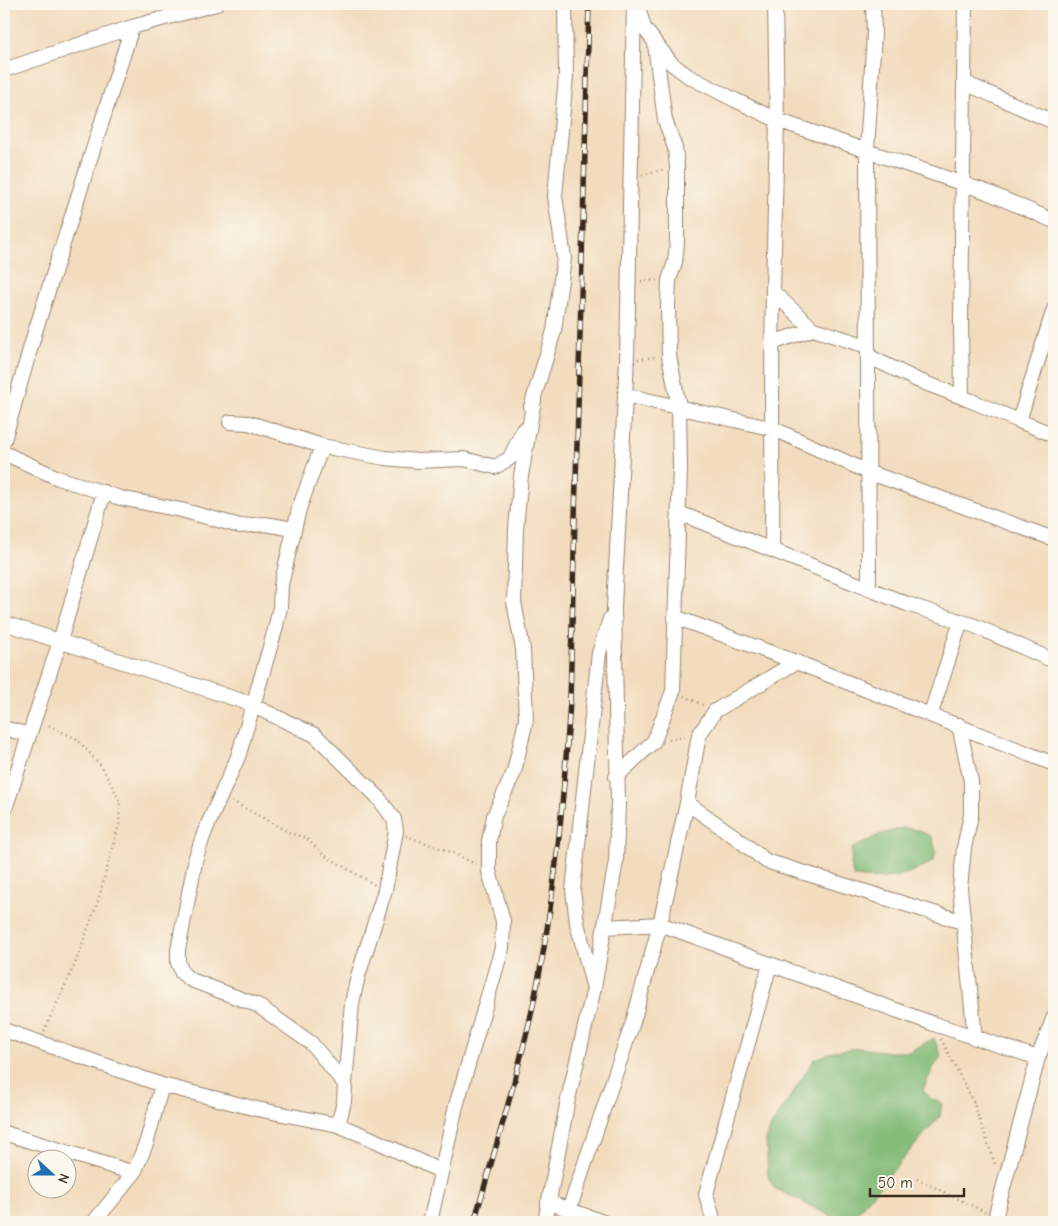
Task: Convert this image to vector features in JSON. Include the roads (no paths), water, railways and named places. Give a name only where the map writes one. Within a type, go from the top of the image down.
[{"type":"street","points":[[4,70],[132,27],[216,4]]},
{"type":"street","points":[[230,422],[249,422],[322,446],[385,458],[418,461],[464,459],[495,467],[512,455],[534,400],[554,331],[564,258],[555,196],[566,76],[565,4]]},
{"type":"street","points":[[635,4],[644,28],[655,45],[671,63],[688,76],[776,120],[987,192],[1054,221]]},
{"type":"street","points":[[545,1222],[567,1104],[606,927],[616,861],[614,607],[627,359],[635,4]]},
{"type":"street","points":[[772,550],[774,429],[772,343],[776,120],[775,4]]},
{"type":"street","points":[[868,588],[867,152],[874,4]]},
{"type":"street","points":[[962,397],[961,321],[966,4]]},
{"type":"street","points":[[4,440],[35,332],[132,27]]},
{"type":"street","points":[[616,777],[654,742],[673,691],[679,513],[679,406],[669,356],[669,280],[675,262],[677,243],[677,166],[675,148],[665,120],[655,45]]},
{"type":"street","points":[[965,83],[1054,122]]},
{"type":"street","points":[[774,292],[813,329],[868,351],[917,380],[1054,435]]},
{"type":"street","points":[[1019,421],[1054,309]]},
{"type":"street","points":[[772,343],[813,329]]},
{"type":"street","points":[[625,395],[774,429],[868,472],[1054,539]]},
{"type":"street","points":[[430,1222],[456,1106],[502,948],[503,921],[489,871],[489,841],[494,816],[514,772],[526,720],[523,649],[514,602],[516,528],[520,476],[534,400]]},
{"type":"street","points":[[322,446],[294,529],[281,585],[280,607],[275,630],[238,757],[205,831],[196,857],[178,950],[178,962],[182,973],[190,980],[258,1005],[311,1043],[345,1084]]},
{"type":"street","points":[[4,453],[58,478],[120,498],[181,510],[240,526],[265,524],[294,529]]},
{"type":"street","points":[[4,812],[36,719],[104,492]]},
{"type":"street","points":[[679,513],[907,604],[961,621],[1054,661]]},
{"type":"street","points":[[594,988],[577,923],[573,890],[600,653],[614,607]]},
{"type":"street","points":[[675,617],[931,713],[1054,764]]},
{"type":"street","points":[[931,713],[961,621]]},
{"type":"street","points":[[4,623],[252,705],[315,735],[376,796],[394,819],[396,831],[385,890],[358,976],[352,1003],[344,1102],[338,1125]]},
{"type":"street","points":[[569,1210],[633,1022],[660,924],[687,803],[699,735],[715,711],[796,662]]},
{"type":"street","points":[[959,725],[971,781],[972,799],[960,888],[975,1038]]},
{"type":"street","points":[[4,728],[29,736]]},
{"type":"street","points":[[687,803],[766,861],[963,922]]},
{"type":"street","points":[[606,927],[660,924],[934,1024],[1038,1058]]},
{"type":"street","points":[[714,1222],[706,1194],[770,964]]},
{"type":"street","points":[[995,1220],[1038,1058],[1054,1017]]},
{"type":"street","points":[[4,1030],[162,1085],[258,1110],[338,1125],[440,1171]]},
{"type":"street","points":[[94,1222],[134,1174],[147,1141],[162,1085]]},
{"type":"street","points":[[4,1133],[134,1174]]},
{"type":"street","points":[[548,1202],[603,1222]]},
{"type":"railway","points":[[474,1222],[509,1102],[537,988],[556,865],[564,783],[570,701],[589,4]]}]
